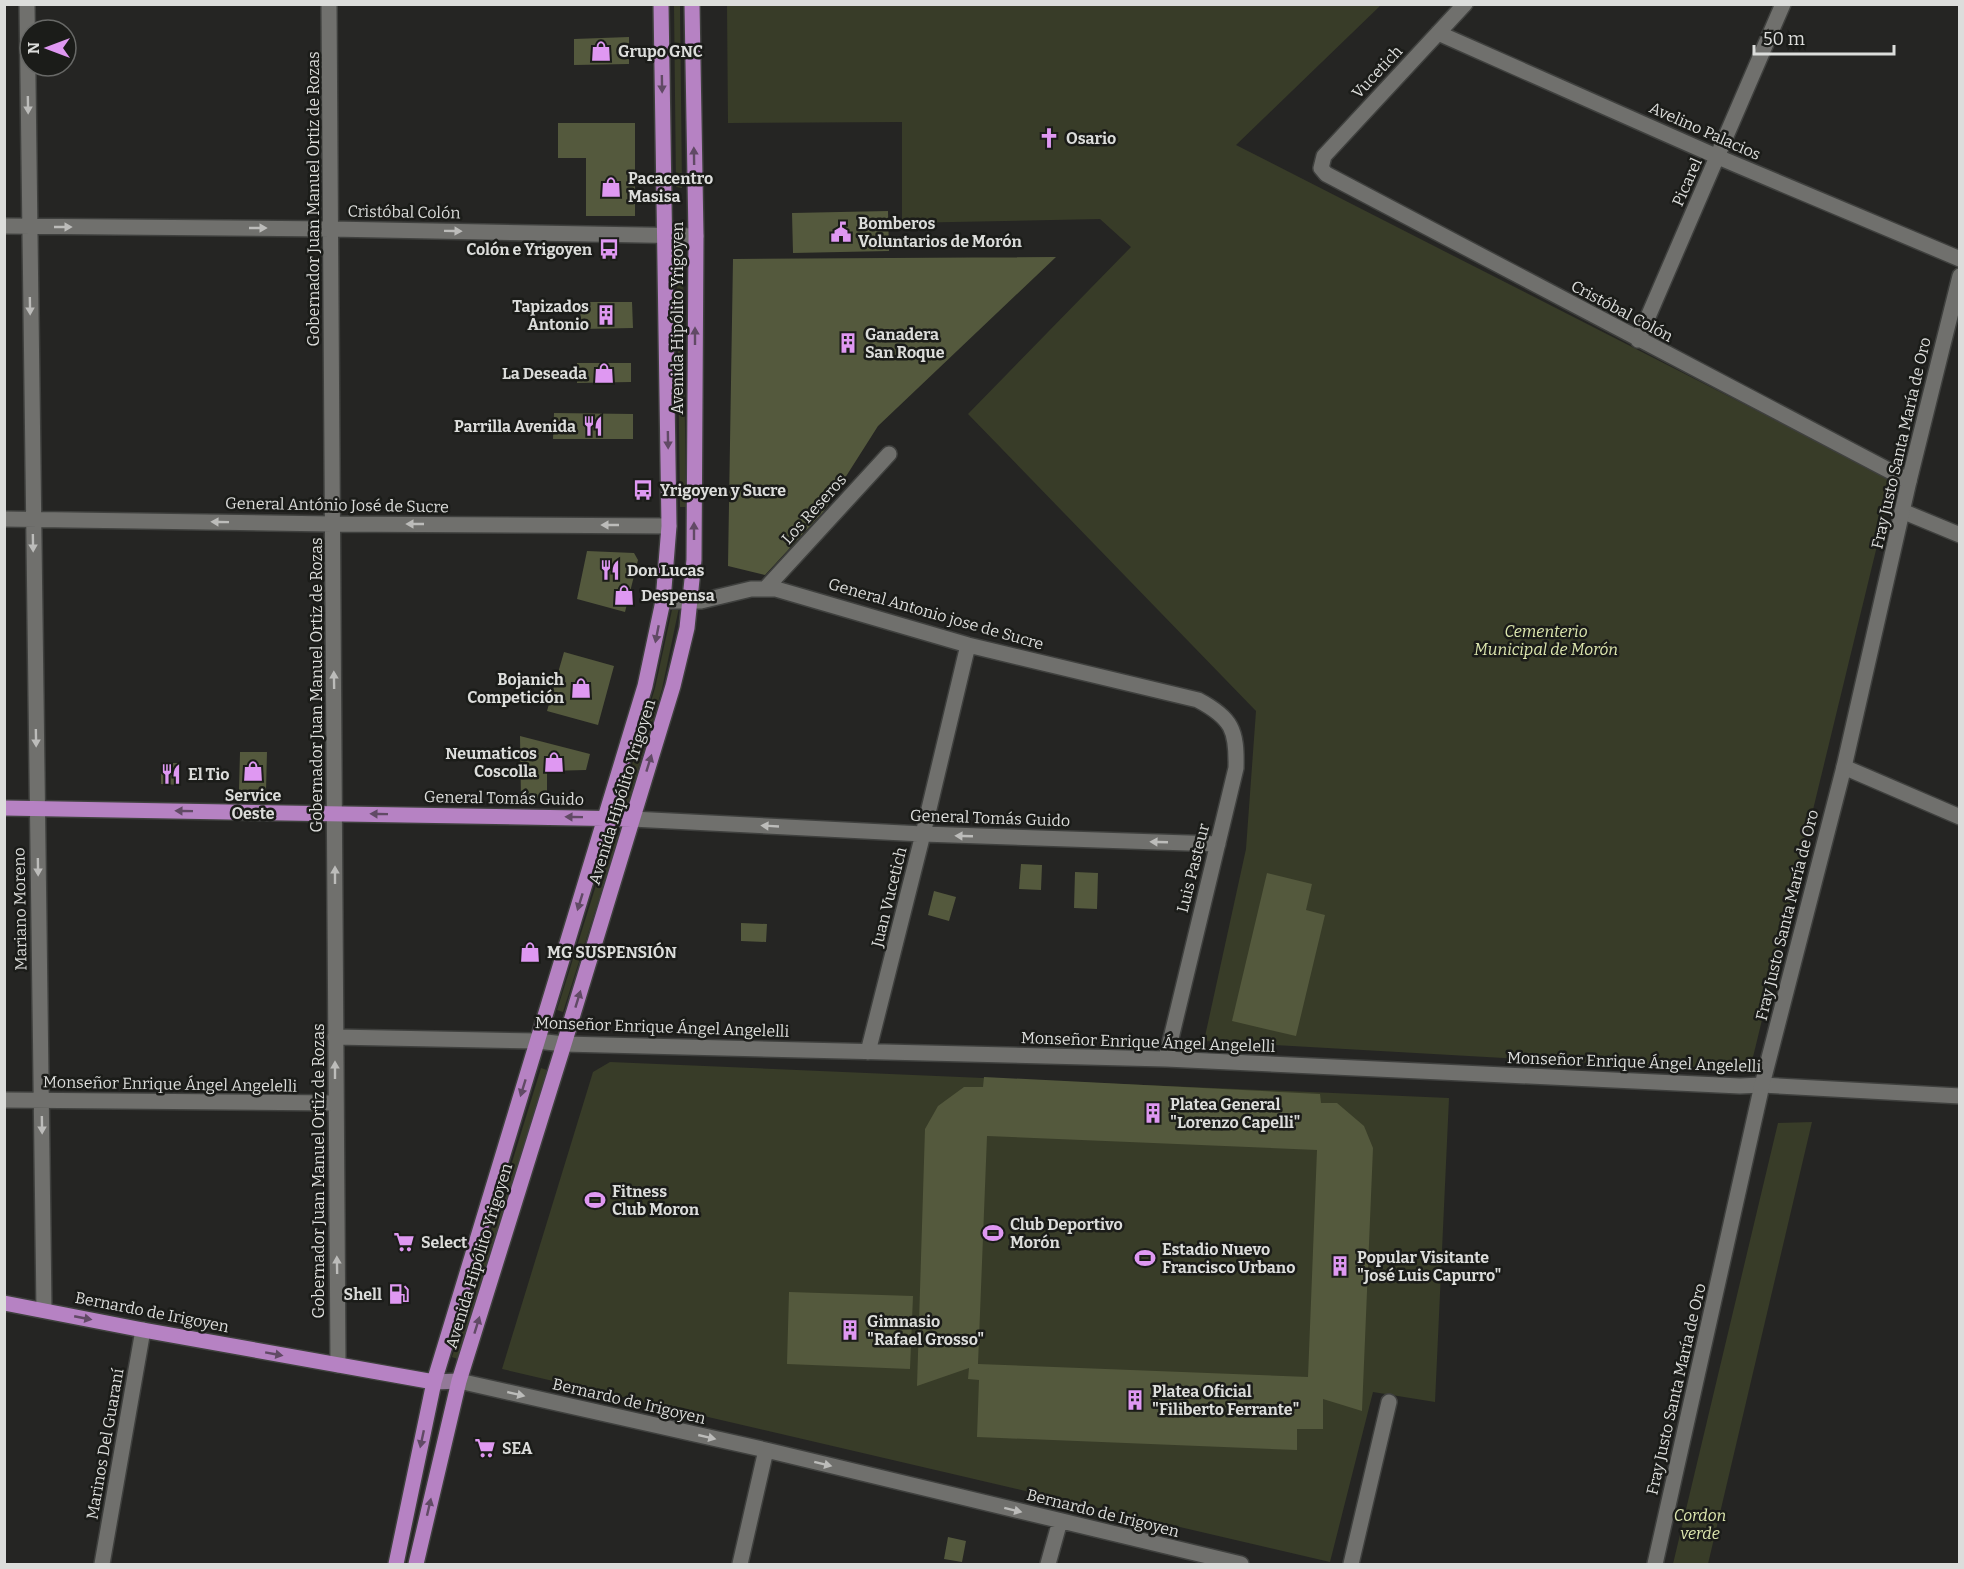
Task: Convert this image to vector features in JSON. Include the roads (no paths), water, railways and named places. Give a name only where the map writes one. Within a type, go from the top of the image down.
[{"type":"main road","name":"Avenida Hipólito Yrigoyen","points":[[396,1564],[434,1382],[645,686],[663,601],[669,526],[661,4]]},
{"type":"main road","name":"Avenida Hipólito Yrigoyen","points":[[416,1564],[459,1381],[564,1044],[672,686],[687,628],[694,550],[696,236],[692,4]]},
{"type":"main road","name":"General Tomás Guido","points":[[4,808],[632,819]]},
{"type":"main road","name":"Bernardo de Irigoyen","points":[[4,1303],[434,1382],[459,1381]]},
{"type":"street","name":"Mariano Moreno","points":[[27,4],[44,1310]]},
{"type":"street","name":"Gobernador Juan Manuel Ortiz de Rozas","points":[[329,4],[338,1365]]},
{"type":"street","name":"Vucetich","points":[[1321,168],[1324,156],[1465,4]]},
{"type":"street","name":"Picarel","points":[[1638,340],[1783,4]]},
{"type":"street","name":"Avelino Palacios","points":[[1438,33],[1718,157],[1959,259]]},
{"type":"street","name":"Cristóbal Colón","points":[[1321,168],[1326,174],[1909,481]]},
{"type":"street","name":"Cristóbal Colón","points":[[4,226],[696,236]]},
{"type":"street","name":"Fray Justo Santa María de Oro","points":[[1655,1564],[1762,1085],[1844,767],[1909,481],[1959,276]]},
{"type":"street","name":"Los Reseros","points":[[766,588],[889,454]]},
{"type":"street","points":[[1902,511],[1959,535]]},
{"type":"street","name":"General António José de Sucre","points":[[4,519],[669,526]]},
{"type":"street","name":"General Antonio jose de Sucre","points":[[663,601],[691,602],[751,589],[766,588],[792,592],[968,645],[1198,700]]},
{"type":"street","name":"Juan Vucetich","points":[[868,1052],[968,645]]},
{"type":"street","name":"Luis Pasteur","points":[[1166,1059],[1236,768],[1237,744],[1231,728],[1222,714],[1198,700]]},
{"type":"street","points":[[1844,767],[1959,817]]},
{"type":"street","name":"General Tomás Guido","points":[[632,819],[923,834],[1218,844]]},
{"type":"street","name":"Monseñor Enrique Ángel Angelelli","points":[[335,1037],[1166,1059],[1762,1085],[1959,1096]]},
{"type":"street","name":"Monseñor Enrique Ángel Angelelli","points":[[4,1100],[335,1103]]},
{"type":"street","name":"Marinos Del Guaraní","points":[[102,1564],[143,1330]]},
{"type":"street","name":"Bernardo de Irigoyen","points":[[459,1381],[766,1450],[1240,1564]]},
{"type":"street","points":[[1351,1564],[1389,1402]]},
{"type":"street","points":[[740,1564],[766,1450]]},
{"type":"street","points":[[1048,1564],[1060,1521]]},
{"type":"place","name":"Grupo GNC","points":[[601,51]]},
{"type":"place","name":"Osario","points":[[1049,138]]},
{"type":"place","name":"Pacacentro Masisa","points":[[611,187]]},
{"type":"place","name":"Bomberos Voluntarios de Morón","points":[[841,232]]},
{"type":"place","name":"Colón e Yrigoyen","points":[[609,249]]},
{"type":"place","name":"Tapizados Antonio","points":[[606,315]]},
{"type":"place","name":"Ganadera San Roque","points":[[848,343]]},
{"type":"place","name":"La Deseada","points":[[604,373]]},
{"type":"place","name":"Parrilla Avenida","points":[[593,426]]},
{"type":"place","name":"Yrigoyen y Sucre","points":[[643,490]]},
{"type":"place","name":"Don Lucas","points":[[610,570]]},
{"type":"place","name":"Despensa","points":[[624,595]]},
{"type":"place","name":"Bojanich Competición","points":[[581,688]]},
{"type":"place","name":"Neumaticos Coscolla","points":[[554,762]]},
{"type":"place","name":"Service Oeste","points":[[253,771]]},
{"type":"place","name":"El Tio","points":[[171,774]]},
{"type":"place","name":"MG SUSPENSIÓN","points":[[530,952]]},
{"type":"place","name":"Platea General \"Lorenzo Capelli\"","points":[[1153,1113]]},
{"type":"place","name":"Fitness Club Moron","points":[[595,1200]]},
{"type":"place","name":"Club Deportivo Morón","points":[[993,1233]]},
{"type":"place","name":"Select","points":[[404,1242]]},
{"type":"place","name":"Estadio Nuevo Francisco Urbano","points":[[1145,1258]]},
{"type":"place","name":"Popular Visitante \"José Luis Capurro\"","points":[[1340,1266]]},
{"type":"place","name":"Shell","points":[[399,1294]]},
{"type":"place","name":"Gimnasio \"Rafael Grosso\"","points":[[850,1330]]},
{"type":"place","name":"Platea Oficial \"Filiberto Ferrante\"","points":[[1135,1400]]},
{"type":"place","name":"SEA","points":[[485,1448]]},
{"type":"park label","name":"Cementerio Municipal de Morón","points":[[1546,640]]},
{"type":"park label","name":"Cordon verde","points":[[1700,1524]]}]
